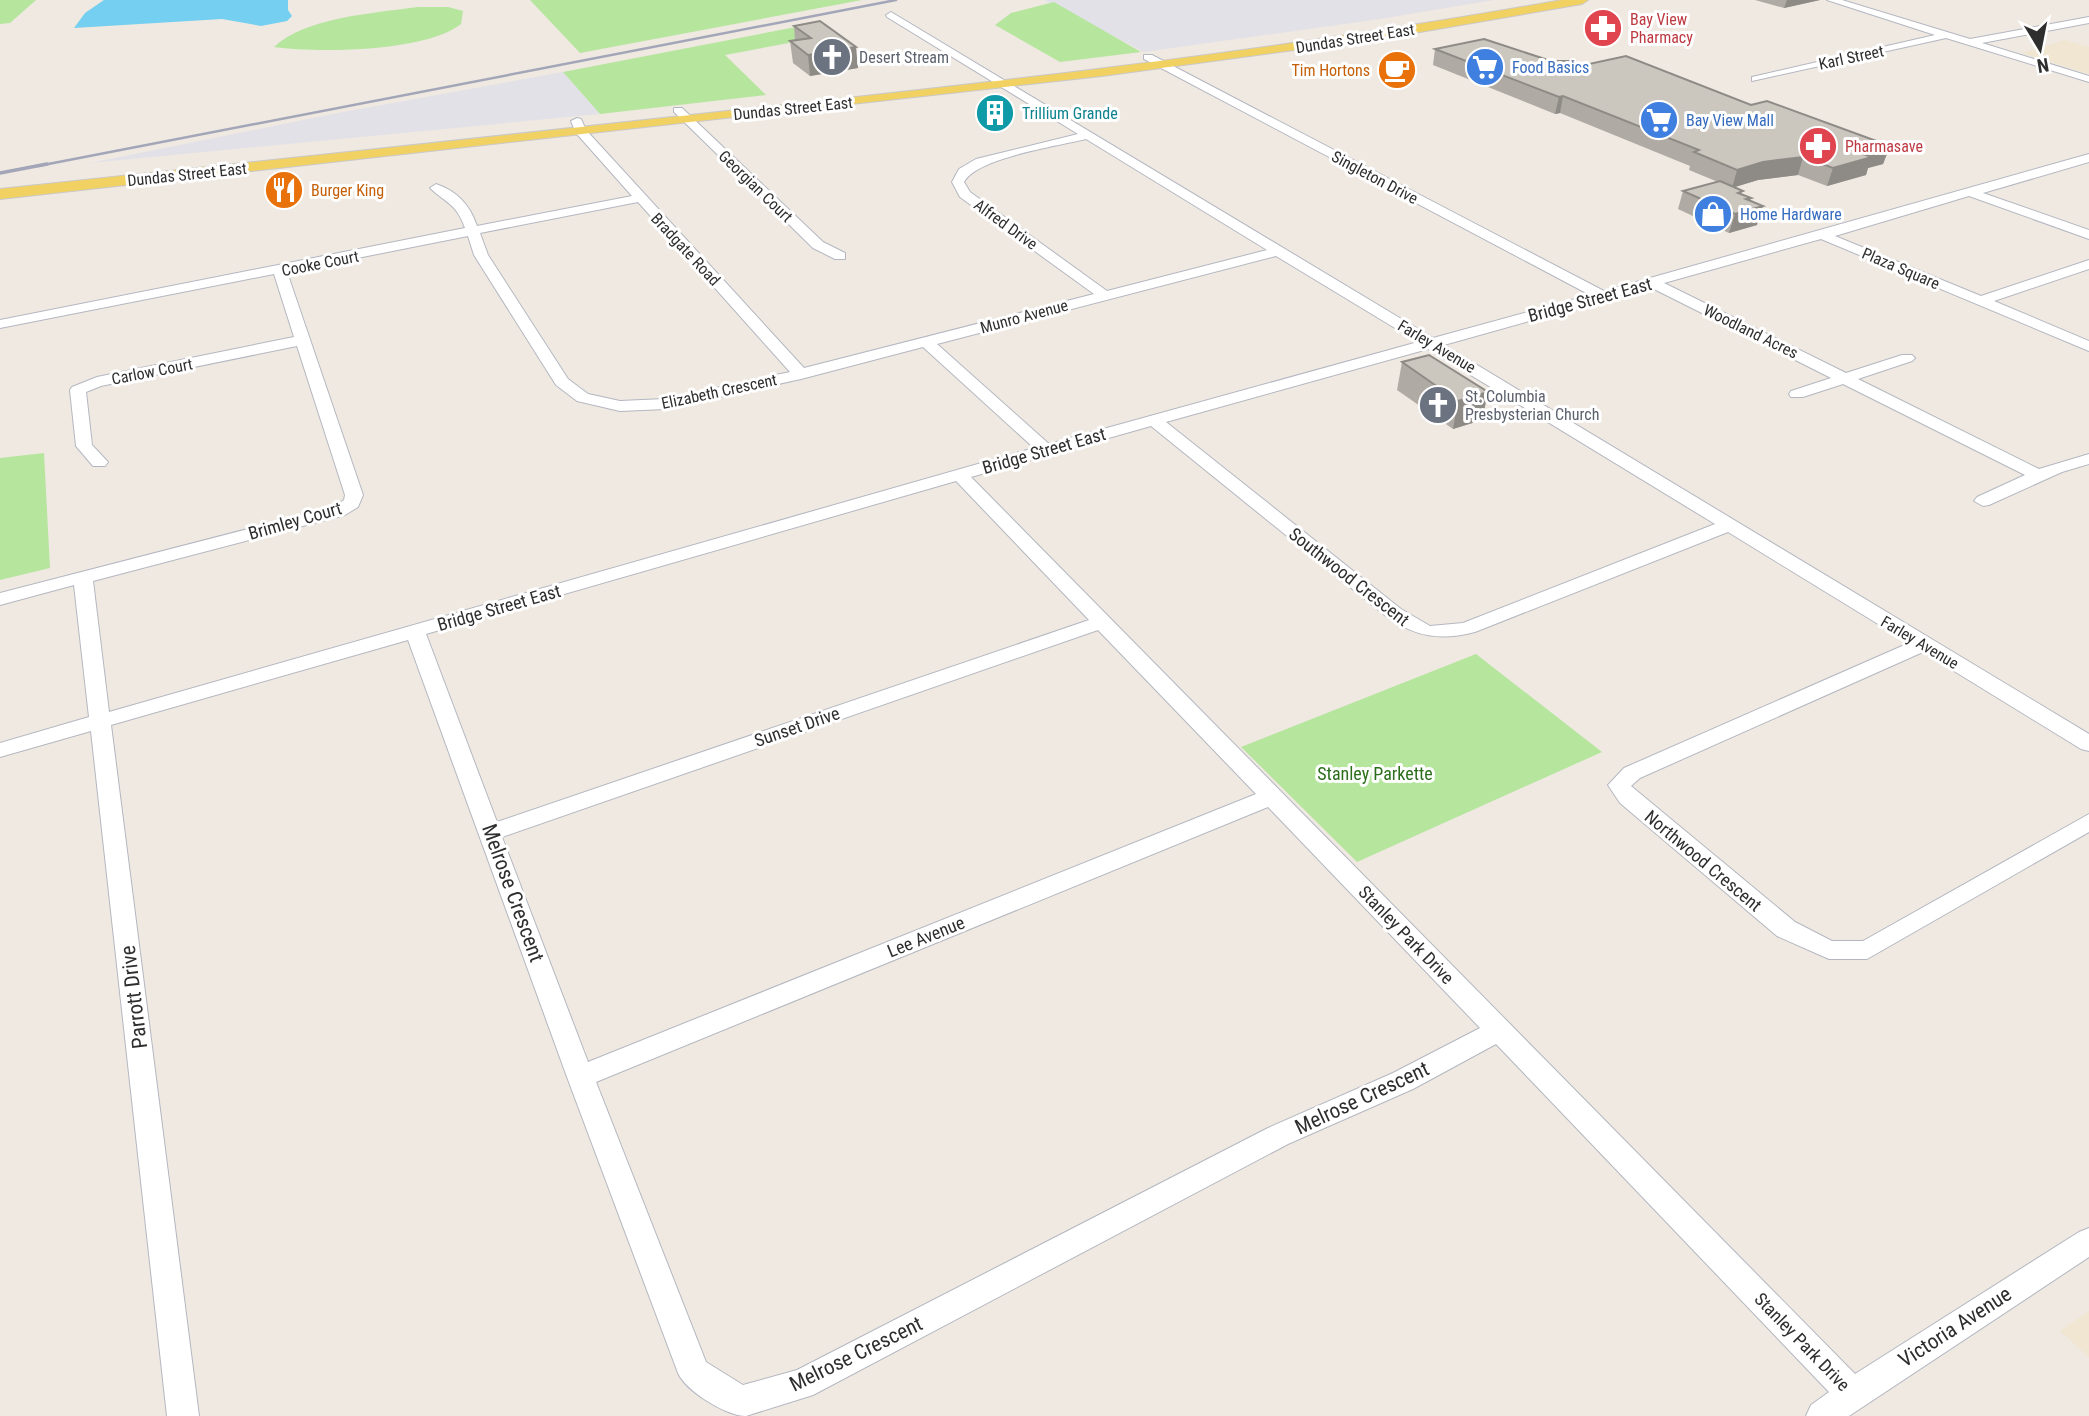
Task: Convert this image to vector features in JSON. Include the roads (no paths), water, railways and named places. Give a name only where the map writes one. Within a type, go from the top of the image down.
[{"type":"main road","name":"Dundas Street East","points":[[998,80],[1349,30],[1529,0]]},
{"type":"main road","name":"Dundas Street East","points":[[0,181],[125,174],[998,80],[1162,65],[1351,39],[1582,0]]},
{"type":"main road","name":"Dundas Street East","points":[[0,194],[125,174]]},
{"type":"street","points":[[1832,0],[2089,79]]},
{"type":"street","name":"Farley Avenue","points":[[891,15],[2089,744]]},
{"type":"street","points":[[1969,42],[2089,20]]},
{"type":"street","name":"Karl Street","points":[[1756,79],[1946,35]]},
{"type":"street","name":"Singleton Drive","points":[[1148,57],[1603,296]]},
{"type":"street","name":"Georgian Court","points":[[683,115],[818,245],[840,256]]},
{"type":"street","name":"Bradgate Road","points":[[578,126],[639,198],[802,374]]},
{"type":"street","name":"Alfred Drive","points":[[1086,135],[980,162],[963,172],[958,182],[965,194],[1104,295]]},
{"type":"street","name":"Bridge Street East","points":[[0,750],[1046,450],[1822,235],[2089,158]]},
{"type":"street","name":"Elizabeth Crescent","points":[[436,188],[459,201],[474,232],[481,255],[547,362],[562,382],[583,398],[620,407],[665,404],[802,374],[926,342]]},
{"type":"street","points":[[1969,191],[2089,235]]},
{"type":"street","name":"Cooke Court","points":[[0,324],[280,271],[639,198]]},
{"type":"street","name":"Plaza Square","points":[[1822,235],[2089,346]]},
{"type":"street","name":"Munro Avenue","points":[[926,342],[1278,251]]},
{"type":"street","points":[[1980,301],[2089,264]]},
{"type":"street","name":"Brimley Court","points":[[0,599],[339,511],[352,503],[354,495],[280,271]]},
{"type":"street","name":"Woodland Acres","points":[[1653,282],[2038,475]]},
{"type":"street","name":"Carlow Court","points":[[99,462],[84,446],[78,390],[97,382],[303,340]]},
{"type":"street","points":[[926,342],[1046,450]]},
{"type":"street","points":[[1797,394],[1907,358]]},
{"type":"street","name":"Southwood Crescent","points":[[1153,420],[1394,613],[1417,629],[1437,634],[1468,628],[1730,525]]},
{"type":"street","points":[[1983,501],[2038,475],[2089,460]]},
{"type":"street","name":"Stanley Park Drive","points":[[960,475],[1853,1394]]},
{"type":"street","name":"Parrott Drive","points":[[83,578],[183,1416]]},
{"type":"street","name":"Sunset Drive","points":[[491,832],[1102,622]]},
{"type":"street","name":"Melrose Crescent","points":[[415,632],[580,1077],[694,1373],[740,1402],[802,1384],[1278,1136],[1403,1081],[1499,1030]]},
{"type":"street","name":"Northwood Crescent","points":[[1924,644],[1632,773],[1619,785],[1628,798],[1741,895],[1786,929],[1829,950],[1867,950],[2089,822]]},
{"type":"street","name":"Lee Avenue","points":[[580,1077],[1271,797]]},
{"type":"street","name":"Victoria Avenue","points":[[1822,1416],[2089,1241]]},
{"type":"water","points":[[104,0],[288,0],[288,10],[292,16],[287,21],[261,26],[222,19],[74,28],[85,13]]},
{"type":"railway","points":[[38,166],[896,0]]},
{"type":"railway","points":[[0,173],[47,164]]},
{"type":"place","name":"Bay View Pharmacy","points":[[1603,28]]},
{"type":"place","name":"Desert Stream","points":[[832,57]]},
{"type":"place","name":"Food Basics","points":[[1485,67]]},
{"type":"place","name":"Tim Hortons","points":[[1397,70]]},
{"type":"place","name":"Trillium Grande","points":[[995,113]]},
{"type":"place","name":"Bay View Mall","points":[[1659,120]]},
{"type":"place","name":"Pharmasave","points":[[1818,146]]},
{"type":"place","name":"Burger King","points":[[284,190]]},
{"type":"place","name":"Home Hardware","points":[[1713,214]]},
{"type":"place","name":"St. Columbia Presbysterian Church","points":[[1438,405]]},
{"type":"park label","name":"Stanley Parkette","points":[[1375,774]]}]
